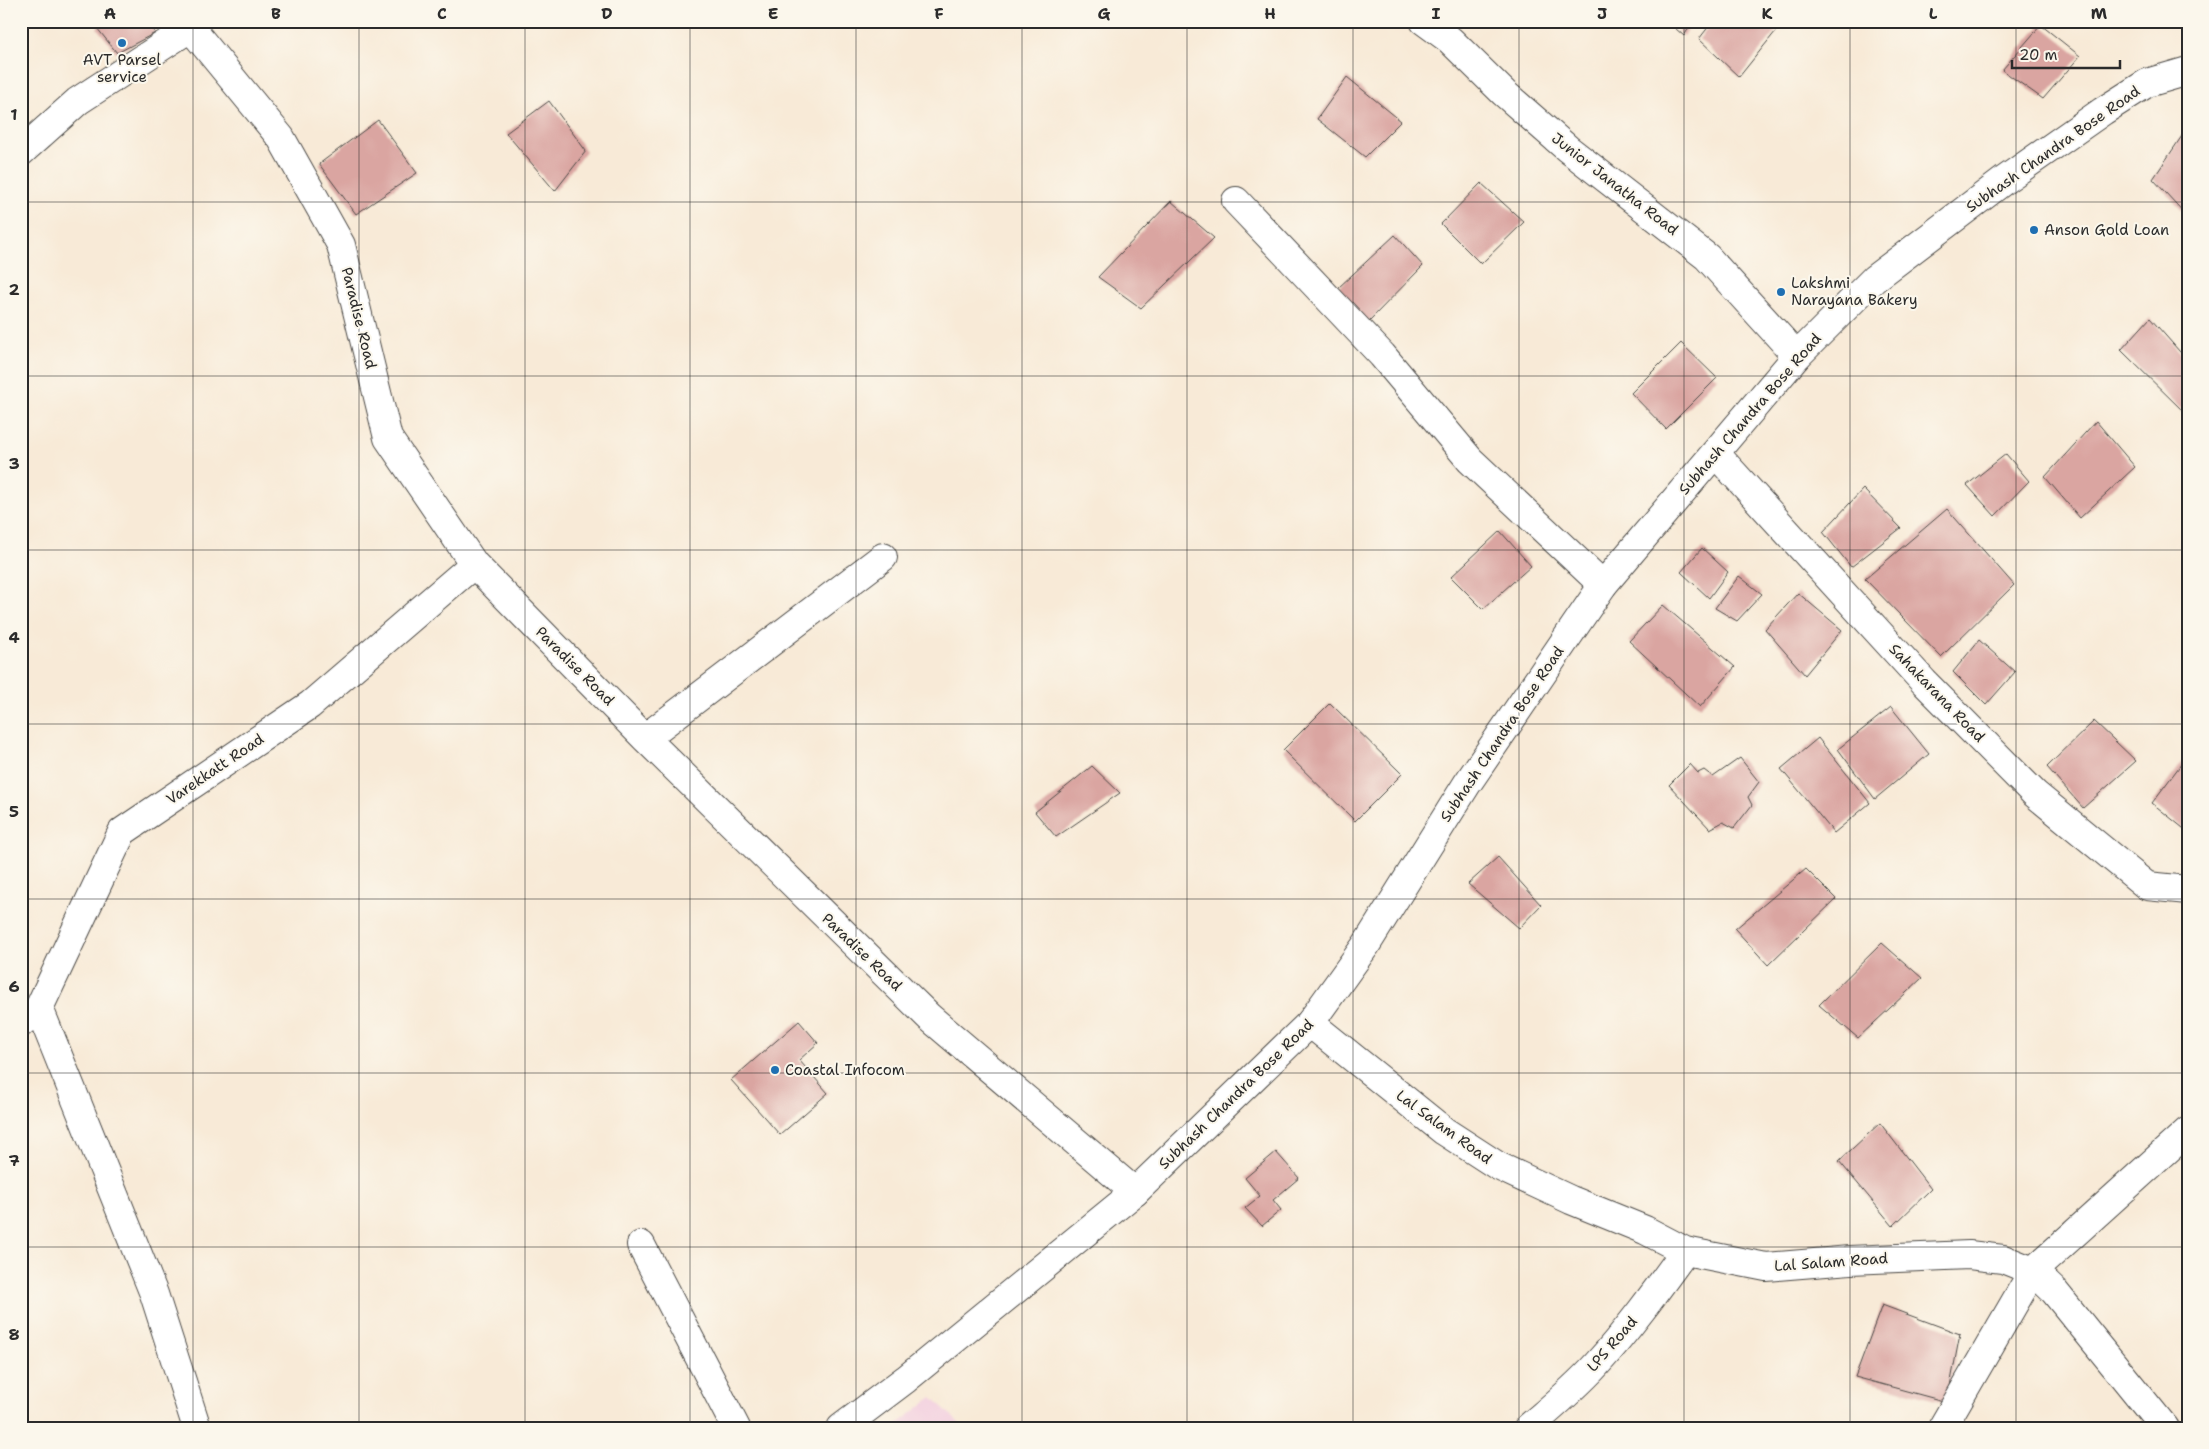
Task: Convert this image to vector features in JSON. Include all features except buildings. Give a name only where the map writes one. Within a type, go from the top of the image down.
[{"type":"street","name":"Junior Janatha Road","points":[[1424,21],[1450,40],[1504,94],[1568,149],[1707,257],[1797,356]]},
{"type":"street","points":[[21,152],[78,100],[187,25]]},
{"type":"street","name":"Paradise Road","points":[[187,25],[281,138],[341,245],[388,438],[474,564],[645,738],[929,1017],[1135,1192]]},
{"type":"street","name":"Subhash Chandra Bose Road","points":[[841,1428],[906,1379],[1135,1192],[1310,1023],[1366,945],[1467,784],[1603,585],[1716,454],[1797,356],[1874,279],[2006,178],[2147,83],[2188,70]]},
{"type":"street","points":[[1236,201],[1382,356],[1470,460],[1603,585]]},
{"type":"street","name":"Sahakarana Road","points":[[1716,454],[1924,682],[2035,794],[2147,886],[2188,890]]},
{"type":"street","points":[[645,738],[883,557]]},
{"type":"street","name":"Varekkatt Road","points":[[30,1015],[122,832],[310,705],[474,564]]},
{"type":"street","points":[[30,1015],[154,1294],[196,1425],[194,1428]]},
{"type":"street","name":"Lal Salam Road","points":[[1310,1023],[1444,1131],[1498,1166],[1571,1200],[1645,1230],[1685,1251],[1766,1267],[1850,1260],[1970,1255],[2003,1260],[2033,1271],[2054,1291],[2165,1428]]},
{"type":"street","points":[[1942,1428],[2033,1271],[2188,1130]]},
{"type":"street","points":[[641,1245],[736,1428]]},
{"type":"street","name":"LPS Road","points":[[1528,1428],[1564,1398],[1596,1365],[1642,1310],[1685,1251]]},
{"type":"shaded area","points":[[932,1397],[964,1428],[893,1428]]},
{"type":"place","name":"AVT Parsel service","points":[[122,43]]},
{"type":"place","name":"Anson Gold Loan","points":[[2034,230]]},
{"type":"place","name":"Lakshmi Narayana Bakery","points":[[1781,292]]},
{"type":"place","name":"Coastal Infocom","points":[[775,1070]]}]
